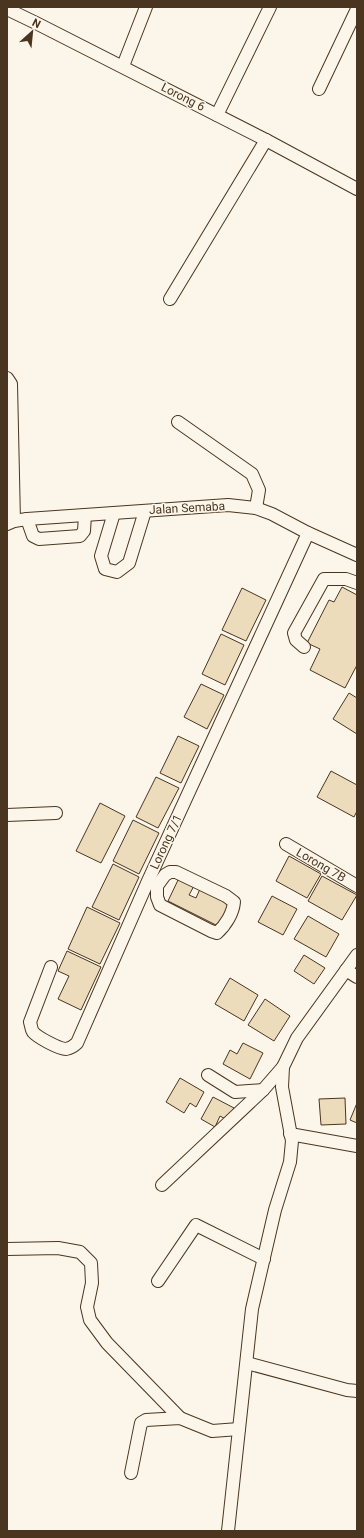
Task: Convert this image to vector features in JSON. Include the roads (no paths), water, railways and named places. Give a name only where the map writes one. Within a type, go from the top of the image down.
[{"type":"street","points":[[123,66],[146,7]]},
{"type":"street","points":[[217,115],[270,7]]},
{"type":"street","points":[[319,89],[357,9]]},
{"type":"street","name":"Lorong 6","points":[[7,10],[123,66],[356,186]]},
{"type":"street","points":[[170,299],[266,140]]},
{"type":"street","points":[[7,378],[10,384],[10,522]]},
{"type":"street","points":[[178,422],[252,474],[259,490],[256,508]]},
{"type":"street","name":"Jalan Semaba","points":[[10,522],[27,519],[228,505],[256,508],[272,514],[308,533],[357,555]]},
{"type":"street","points":[[114,513],[101,556],[105,569],[117,572],[129,563],[145,510]]},
{"type":"street","points":[[27,519],[33,536],[38,539],[80,536],[84,531],[85,515]]},
{"type":"street","name":"Lorong 7/1","points":[[51,967],[30,1022],[33,1033],[57,1047],[66,1049],[77,1043],[152,884],[308,533]]},
{"type":"street","points":[[304,647],[296,640],[294,632],[324,579],[346,579],[357,583]]},
{"type":"street","points":[[7,815],[56,813]]},
{"type":"street","name":"Lorong 7B","points":[[286,844],[357,886]]},
{"type":"street","points":[[170,872],[176,872],[226,896],[234,902],[233,908],[224,928],[217,933],[160,905],[152,884],[170,872]]},
{"type":"street","points":[[162,1185],[263,1090],[283,1067],[297,1038],[357,955]]},
{"type":"street","points":[[346,970],[357,977]]},
{"type":"street","points":[[228,1531],[252,1309],[275,1210],[290,1162],[292,1141],[282,1087],[283,1067]]},
{"type":"street","points":[[208,1075],[235,1092],[263,1090]]},
{"type":"street","points":[[290,1134],[357,1146]]},
{"type":"street","points":[[158,1281],[196,1225],[264,1260]]},
{"type":"street","points":[[7,1249],[58,1248],[80,1252],[91,1263],[92,1283],[87,1307],[90,1320],[107,1343],[180,1418],[212,1431],[239,1429]]},
{"type":"street","points":[[246,1363],[347,1390],[357,1391]]},
{"type":"street","points":[[131,1473],[141,1424],[146,1420],[180,1418]]}]
